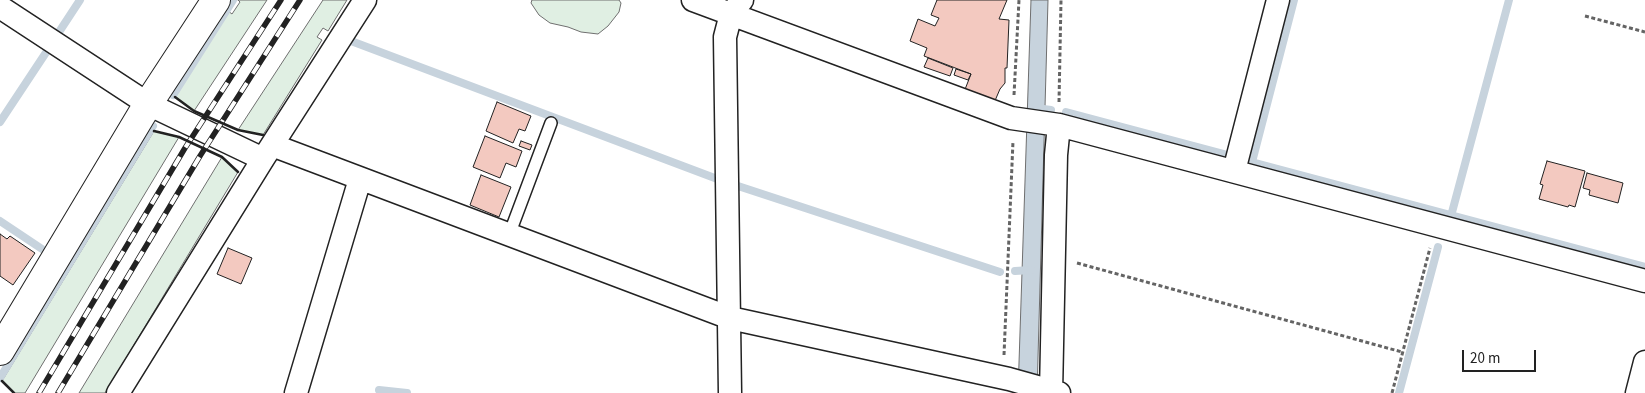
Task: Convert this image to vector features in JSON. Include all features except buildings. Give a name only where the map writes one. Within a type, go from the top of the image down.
[{"type":"street","points":[[0,351],[148,104],[216,0]]},
{"type":"street","points":[[118,393],[267,152],[365,0]]},
{"type":"street","points":[[693,0],[736,7],[1015,119],[1055,124],[1645,281]]},
{"type":"street","points":[[1234,171],[1278,0]]},
{"type":"street","points":[[730,393],[725,38],[736,7]]},
{"type":"street","points":[[0,8],[148,104],[267,152],[360,179],[730,318],[1006,378],[1051,391],[1055,124]]},
{"type":"street","points":[[296,393],[360,179]]},
{"type":"street","points":[[1637,393],[1645,362]]},
{"type":"lane","points":[[509,235],[551,124]]},
{"type":"path","points":[[1006,378],[1019,0]]},
{"type":"path","points":[[1055,124],[1061,0]]},
{"type":"path","points":[[1585,16],[1645,32]]},
{"type":"path","points":[[1392,393],[1436,225]]},
{"type":"path","points":[[1054,257],[1402,352]]},
{"type":"green space","points":[[238,0],[267,0],[194,111],[175,97],[228,11],[232,14],[240,2]]},
{"type":"green space","points":[[323,0],[347,0],[328,31],[323,28],[317,37],[322,40],[263,135],[238,130]]},
{"type":"green space","points":[[532,0],[619,0],[621,3],[619,12],[608,26],[598,34],[581,32],[550,23],[539,15],[531,3]]},
{"type":"green space","points":[[154,131],[179,137],[25,393],[14,393],[2,381]]},
{"type":"green space","points":[[222,157],[238,172],[105,393],[79,393]]},
{"type":"shaded area","points":[[1031,0],[1048,0],[1037,393],[1018,393]]},
{"type":"waterway","points":[[59,32],[80,0]]},
{"type":"waterway","points":[[173,95],[233,0]]},
{"type":"waterway","points":[[1252,162],[1294,0]]},
{"type":"waterway","points":[[1451,216],[1509,0]]},
{"type":"waterway","points":[[351,41],[720,180]]},
{"type":"waterway","points":[[0,122],[49,48]]},
{"type":"waterway","points":[[1036,108],[1051,110]]},
{"type":"waterway","points":[[1066,112],[1224,154]]},
{"type":"waterway","points":[[0,378],[153,126]]},
{"type":"waterway","points":[[1248,161],[1645,267]]},
{"type":"waterway","points":[[738,186],[1000,272]]},
{"type":"waterway","points":[[0,221],[42,249]]},
{"type":"waterway","points":[[1399,393],[1438,247]]},
{"type":"waterway","points":[[1015,271],[1031,270]]},
{"type":"waterway","points":[[379,390],[407,393]]},
{"type":"railway","points":[[39,393],[185,148],[281,0]]},
{"type":"railway","points":[[58,393],[200,156],[300,0]]},
{"type":"wall","points":[[175,97],[194,111],[238,130],[263,135]]},
{"type":"wall","points":[[154,131],[179,137],[222,157],[238,172]]},
{"type":"wall","points":[[2,381],[14,393]]}]
